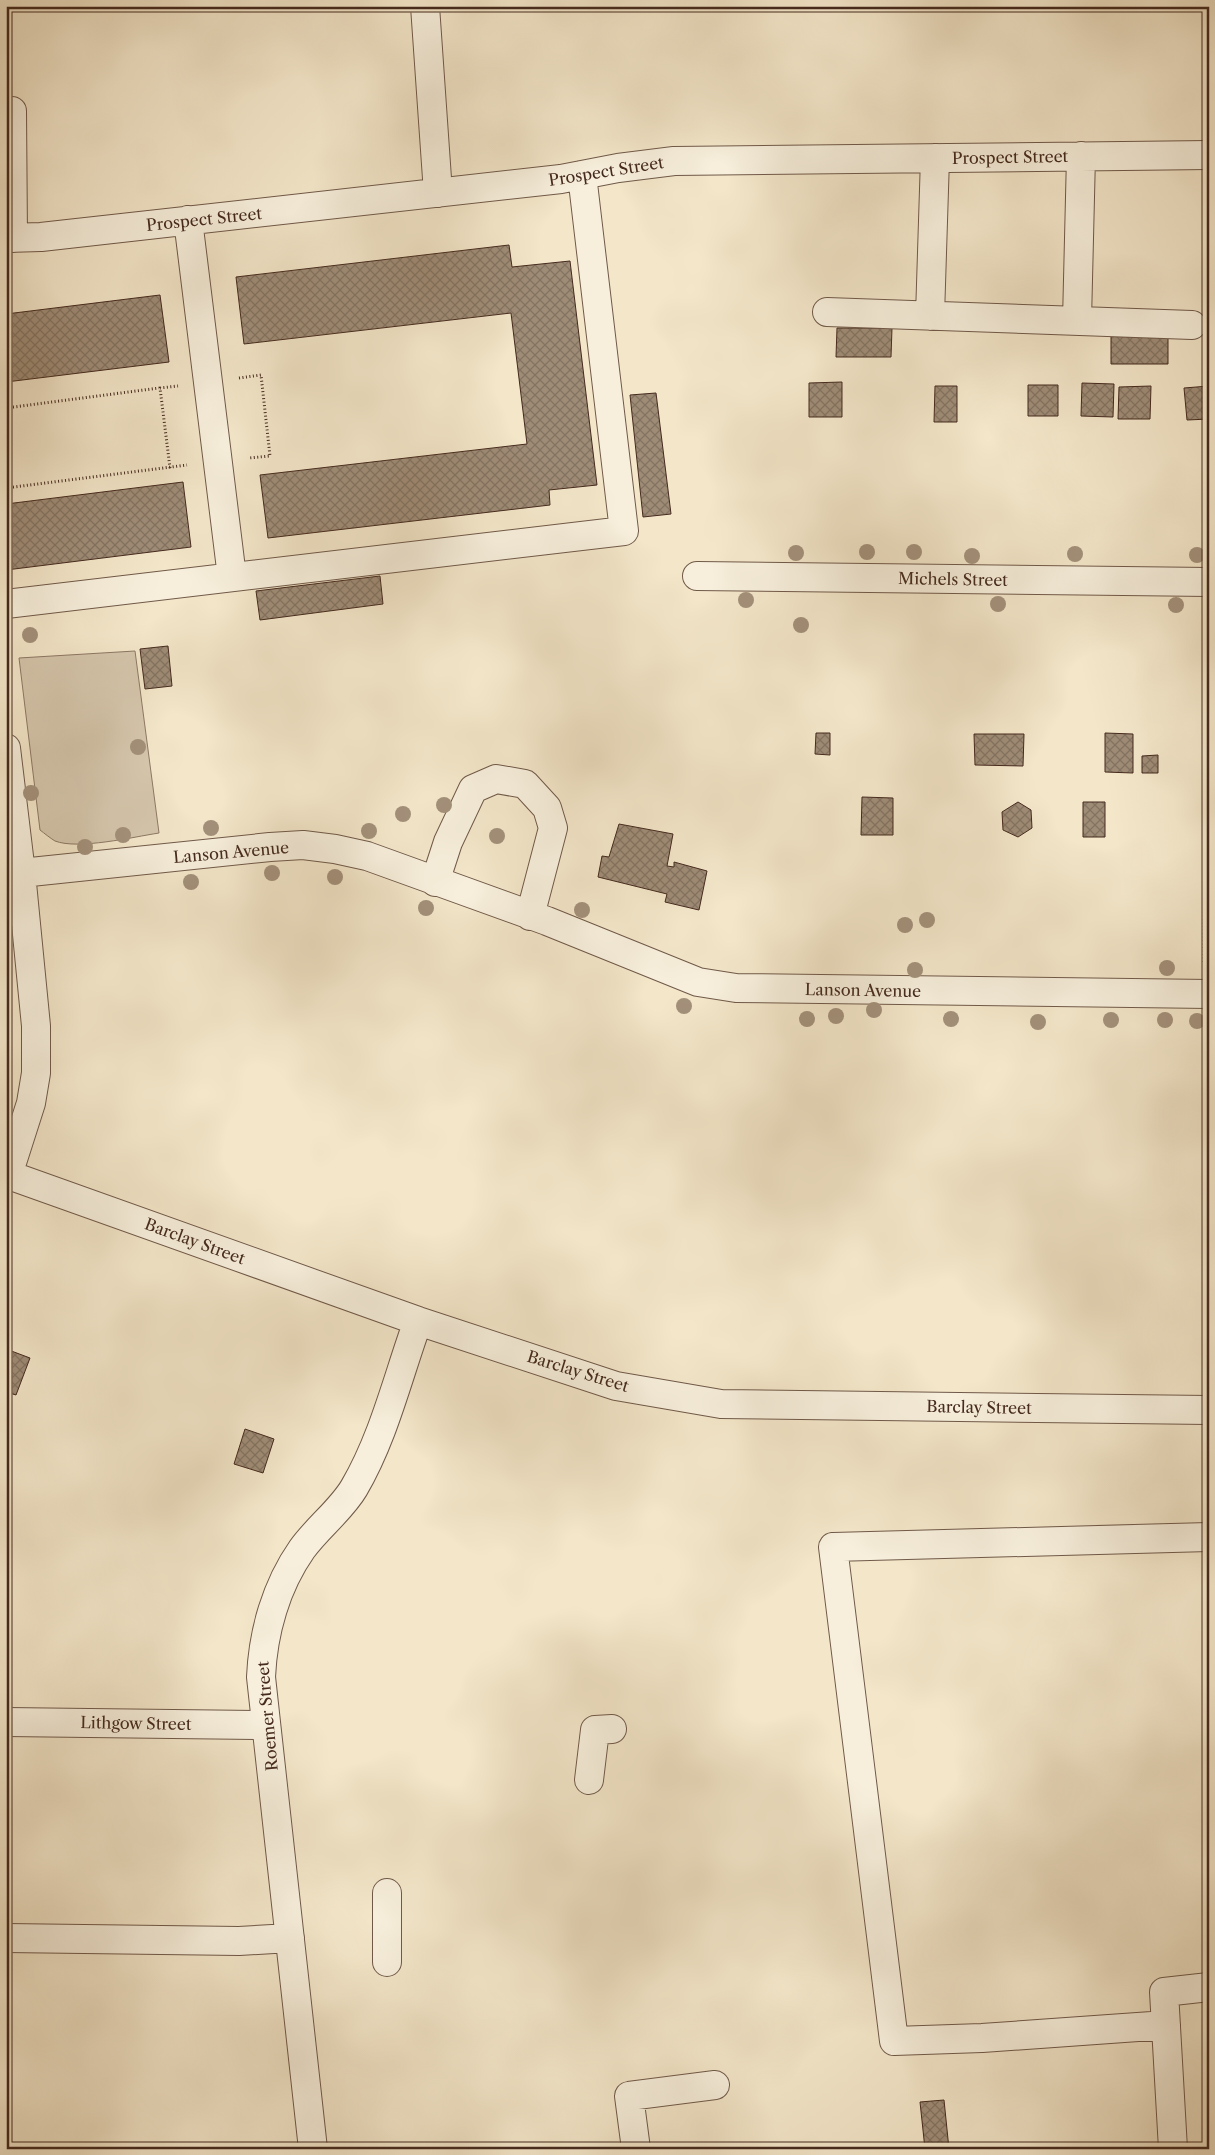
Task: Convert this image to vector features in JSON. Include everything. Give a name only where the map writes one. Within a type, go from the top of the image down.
[{"type":"street","points":[[425,6],[438,192]]},
{"type":"street","points":[[10,238],[12,111]]},
{"type":"street","name":"Prospect Street","points":[[10,238],[41,237],[438,192],[582,175],[618,168],[674,161],[1209,155]]},
{"type":"street","points":[[1077,321],[1081,156]]},
{"type":"street","points":[[930,316],[935,158]]},
{"type":"street","points":[[6,604],[624,531],[582,175]]},
{"type":"street","points":[[188,220],[232,577]]},
{"type":"street","points":[[827,312],[1192,326]]},
{"type":"street","name":"Michels Street","points":[[697,576],[1209,582]]},
{"type":"street","points":[[6,748],[21,873],[36,1026],[36,1073],[30,1103],[7,1174]]},
{"type":"street","points":[[435,882],[448,842],[473,789],[496,780],[525,784],[547,808],[553,828],[530,916]]},
{"type":"street","name":"Lanson Avenue","points":[[21,873],[303,845],[367,856],[530,916],[698,982],[736,988],[1209,994]]},
{"type":"street","name":"Barclay Street","points":[[7,1174],[418,1321],[616,1386],[721,1404],[1209,1410]]},
{"type":"street","name":"Roemer Street","points":[[313,2149],[261,1677],[262,1652],[275,1600],[287,1574],[302,1549],[354,1489],[379,1433],[418,1321]]},
{"type":"street","points":[[1166,2025],[982,2038],[894,2041],[833,1547],[1209,1537]]},
{"type":"street","name":"Lithgow Street","points":[[6,1722],[266,1725]]},
{"type":"street","points":[[589,1780],[595,1730],[612,1729]]},
{"type":"street","points":[[387,1892],[387,1962]]},
{"type":"street","points":[[6,1938],[239,1941],[290,1938]]},
{"type":"street","points":[[1174,2149],[1164,1992],[1209,1987]]},
{"type":"street","points":[[636,2149],[629,2096],[715,2085]]},
{"type":"path","points":[[6,408],[160,388]]},
{"type":"path","points":[[6,488],[193,465]]},
{"type":"path","points":[[1204,963],[1205,846],[1209,846]]},
{"type":"shaded area","points":[[135,651],[159,833],[91,843],[77,844],[55,841],[40,830],[19,658]]},
{"type":"building","points":[[509,245],[512,267],[570,261],[597,485],[549,490],[550,505],[268,538],[260,475],[527,444],[511,313],[244,344],[236,277]]},
{"type":"building","points":[[160,295],[169,362],[6,382],[6,314]]},
{"type":"building","points":[[837,328],[892,328],[891,357],[836,357]]},
{"type":"building","points":[[1111,334],[1168,334],[1168,364],[1111,364]]},
{"type":"building","points":[[842,382],[842,417],[809,417],[809,383]]},
{"type":"building","points":[[1082,383],[1114,384],[1113,417],[1081,416]]},
{"type":"building","points":[[1028,385],[1058,385],[1058,416],[1028,416]]},
{"type":"building","points":[[935,386],[957,386],[957,422],[934,422]]},
{"type":"building","points":[[1151,386],[1150,419],[1118,419],[1119,387]]},
{"type":"building","points":[[1209,386],[1209,419],[1187,420],[1184,388]]},
{"type":"building","points":[[656,393],[671,514],[643,517],[630,395]]},
{"type":"building","points":[[183,482],[191,547],[6,570],[6,504]]},
{"type":"building","points":[[380,576],[383,604],[260,620],[256,591]]},
{"type":"building","points":[[168,646],[172,686],[145,689],[140,649]]},
{"type":"building","points":[[816,733],[830,733],[830,755],[815,754]]},
{"type":"building","points":[[1105,733],[1133,734],[1133,773],[1105,772]]},
{"type":"building","points":[[974,734],[1024,734],[1023,766],[975,765]]},
{"type":"building","points":[[1158,755],[1158,773],[1142,773],[1142,756]]},
{"type":"building","points":[[862,797],[893,798],[893,835],[861,835]]},
{"type":"building","points":[[1018,802],[1031,810],[1032,828],[1018,837],[1003,830],[1002,812]]},
{"type":"building","points":[[1083,802],[1105,802],[1105,837],[1083,837]]},
{"type":"building","points":[[619,824],[673,834],[667,866],[674,867],[674,862],[707,871],[699,910],[665,902],[667,894],[598,877],[602,856],[609,857]]},
{"type":"building","points":[[6,1349],[30,1358],[16,1395],[6,1392]]},
{"type":"building","points":[[245,1429],[274,1439],[263,1473],[234,1464]]},
{"type":"building","points":[[944,2100],[949,2149],[925,2149],[920,2102]]}]
